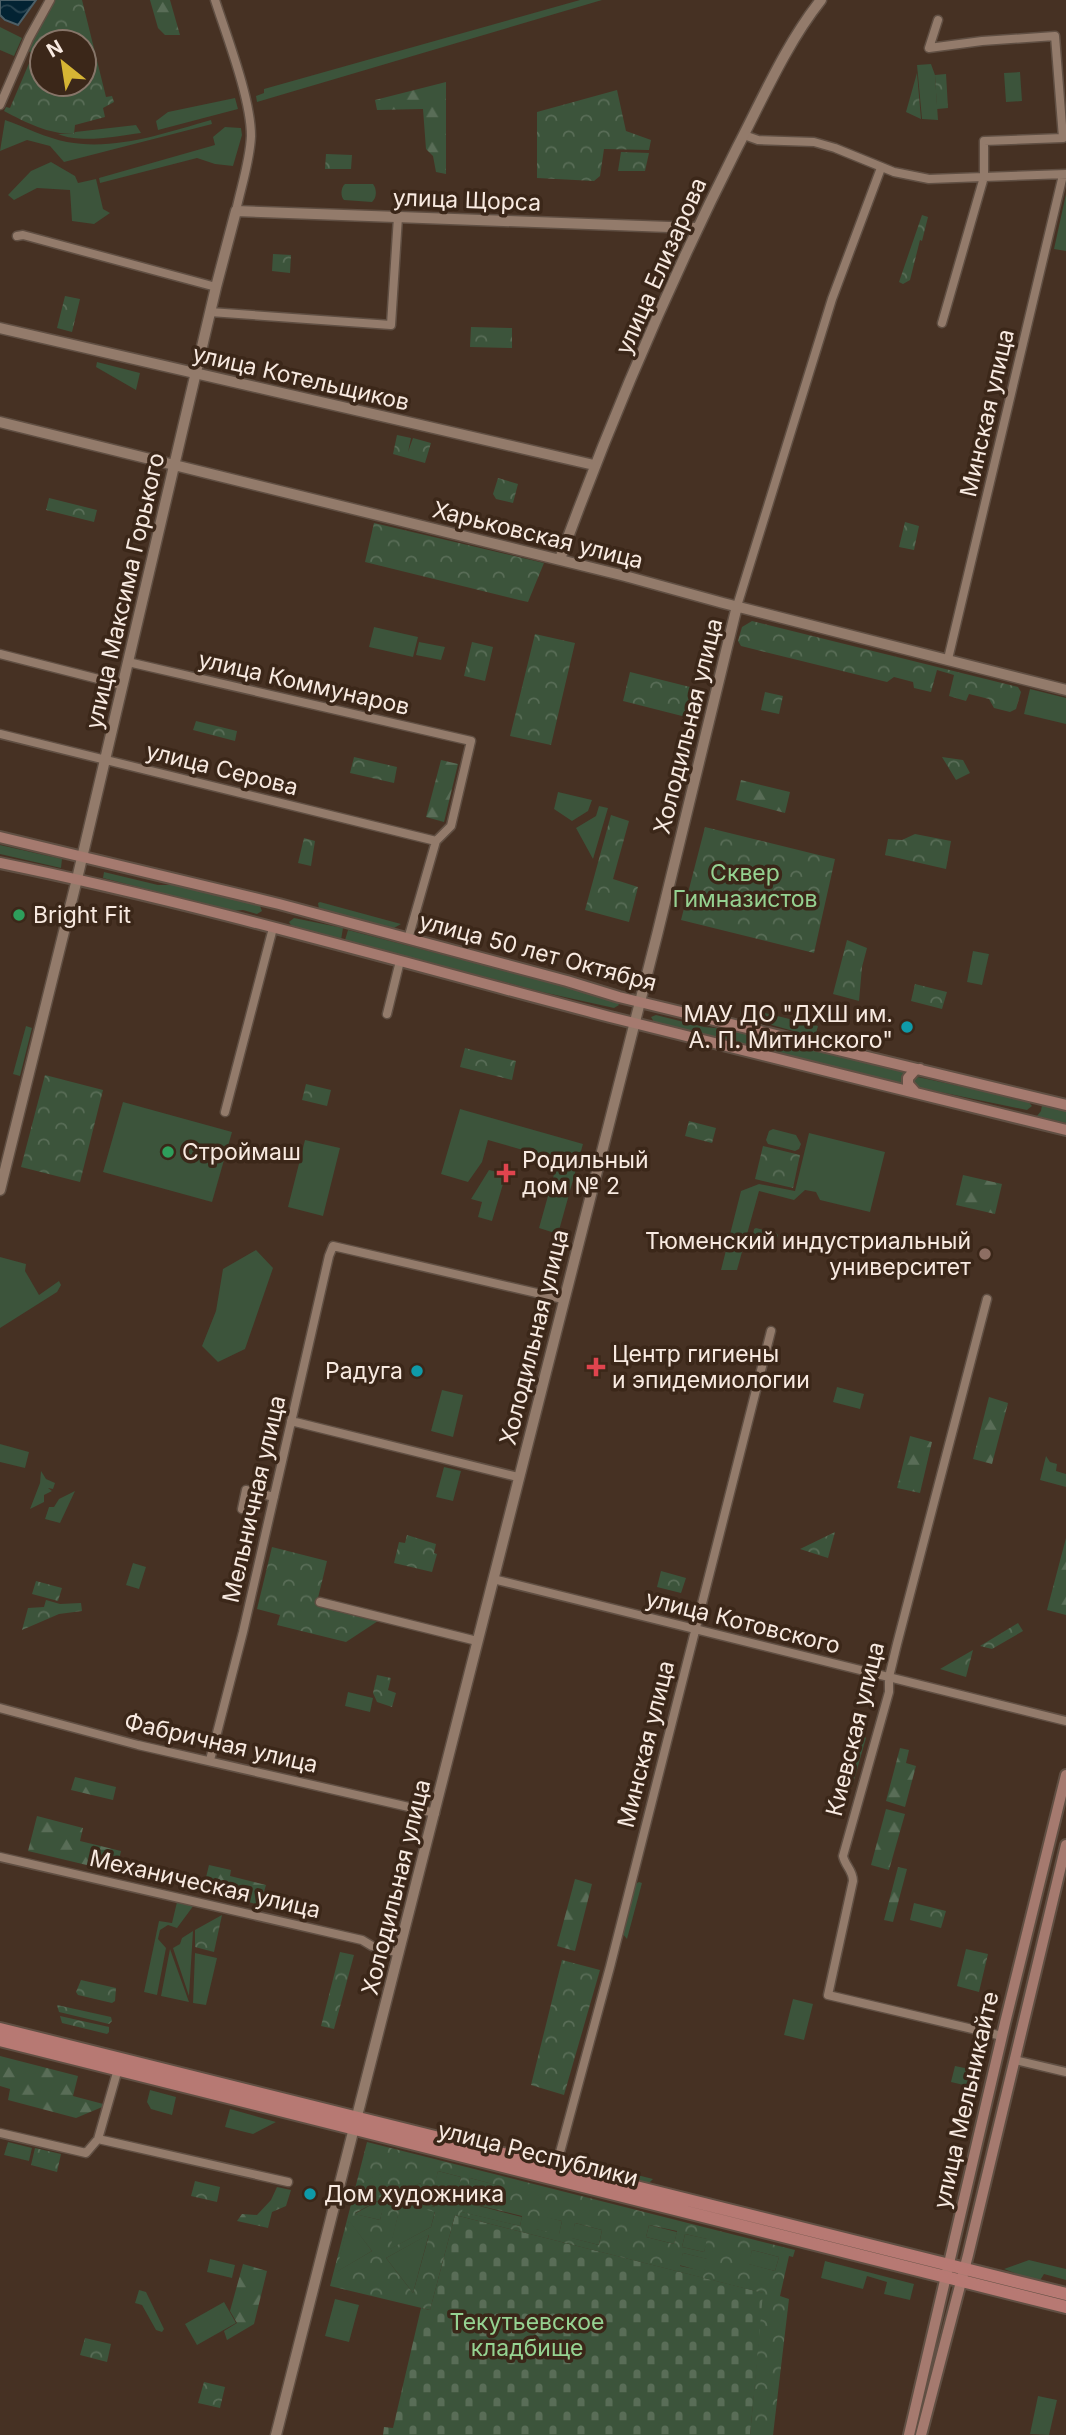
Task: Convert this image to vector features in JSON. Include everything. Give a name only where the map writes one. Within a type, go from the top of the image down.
[{"type":"main road","name":"улица 50 лет Октября","points":[[0,837],[279,904],[639,1001],[1066,1105]]},
{"type":"main road","name":"улица 50 лет Октября","points":[[0,863],[78,879],[1066,1130]]},
{"type":"main road","points":[[272,928],[279,904]]},
{"type":"main road","points":[[915,1092],[908,1084],[908,1078],[910,1073],[920,1069]]},
{"type":"main road","points":[[1023,1119],[1032,1115],[1035,1110],[1035,1104],[1029,1096]]},
{"type":"main road","name":"улица Мельникайте","points":[[921,2435],[954,2279],[949,2264],[1066,1775]]},
{"type":"main road","name":"улица Мельникайте","points":[[909,2435],[954,2279],[965,2267],[1066,1846]]},
{"type":"main road","name":"улица Республики","points":[[0,2029],[1066,2307]]},
{"type":"main road","name":"улица Республики","points":[[0,2040],[556,2167],[1066,2294]]},
{"type":"street","points":[[0,105],[29,38],[50,0]]},
{"type":"street","name":"улица Елизарова","points":[[560,559],[594,465],[696,228],[794,40],[821,0]]},
{"type":"street","name":"улица Максима Горького","points":[[0,1190],[78,879],[250,146],[246,104],[215,1]]},
{"type":"street","points":[[938,20],[929,48],[1055,36],[1063,138],[984,141],[984,177],[942,323]]},
{"type":"street","points":[[744,135],[758,140],[814,142],[881,168],[929,179],[1064,174]]},
{"type":"street","name":"Холодильная улица","points":[[276,2435],[737,606],[828,311],[881,168]]},
{"type":"street","name":"Минская улица","points":[[948,659],[1064,174]]},
{"type":"street","name":"улица Щорса","points":[[236,211],[696,228]]},
{"type":"street","points":[[210,312],[391,324],[398,216]]},
{"type":"street","points":[[17,236],[35,238],[216,287]]},
{"type":"street","name":"улица Котельщиков","points":[[0,328],[594,465]]},
{"type":"street","name":"Харьковская улица","points":[[0,422],[560,559],[1066,690]]},
{"type":"street","points":[[0,654],[122,685]]},
{"type":"street","name":"улица Коммунаров","points":[[128,663],[471,741],[451,826],[436,841]]},
{"type":"street","name":"улица Серова","points":[[0,734],[436,841]]},
{"type":"street","points":[[408,939],[436,841]]},
{"type":"street","points":[[225,1112],[272,928]]},
{"type":"street","points":[[387,1014],[400,961]]},
{"type":"street","name":"Мельничная улица","points":[[210,1760],[333,1246],[563,1299]]},
{"type":"street","name":"Киевская улица","points":[[987,1299],[889,1678],[889,1692],[843,1856],[844,1864],[853,1873],[853,1881],[828,1995],[1002,2036]]},
{"type":"street","name":"Минская улица","points":[[556,2167],[610,1966],[771,1331]]},
{"type":"street","points":[[291,1421],[518,1477]]},
{"type":"street","points":[[242,1509],[246,1490],[274,1497]]},
{"type":"street","name":"улица Котовского","points":[[493,1579],[1066,1721]]},
{"type":"street","points":[[320,1602],[477,1641]]},
{"type":"street","name":"Фабричная улица","points":[[0,1709],[138,1745],[435,1812]]},
{"type":"street","name":"Механическая улица","points":[[0,1857],[362,1940],[372,1946],[399,1953]]},
{"type":"street","points":[[1015,2060],[1066,2073]]},
{"type":"street","points":[[0,2133],[86,2153],[98,2139],[118,2069]]},
{"type":"street","points":[[98,2139],[288,2182]]},
{"type":"green space","points":[[55,0],[82,0],[89,28],[39,28]]},
{"type":"green space","points":[[150,0],[170,0],[180,35],[165,35],[158,28]]},
{"type":"green space","points":[[580,0],[602,0],[257,102],[256,96],[264,93],[264,89]]},
{"type":"green space","points":[[0,27],[22,38],[14,56],[0,50]]},
{"type":"green space","points":[[931,64],[935,75],[938,120],[922,119],[917,65]]},
{"type":"green space","points":[[98,65],[106,97],[112,96],[114,102],[103,108],[105,117],[75,125],[74,134],[38,127],[4,111],[6,107],[10,108],[28,66],[28,98],[98,98]]},
{"type":"green space","points":[[1020,72],[1022,101],[1006,102],[1004,73]]},
{"type":"green space","points":[[917,73],[921,119],[906,112]]},
{"type":"green space","points":[[946,74],[948,108],[937,109],[935,75]]},
{"type":"green space","points":[[446,82],[446,174],[436,172],[433,156],[426,149],[423,109],[377,110],[375,100]]},
{"type":"green space","points":[[617,90],[626,131],[651,140],[649,150],[604,149],[600,176],[594,181],[537,178],[537,112]]},
{"type":"green space","points":[[235,98],[238,109],[158,130],[156,121],[168,112]]},
{"type":"green space","points":[[5,120],[51,138],[85,144],[140,139],[211,120],[212,124],[64,162],[50,146],[27,140],[0,151]]},
{"type":"green space","points":[[136,125],[141,133],[88,139],[58,134],[74,134]]},
{"type":"green space","points":[[225,127],[241,128],[242,135],[233,166],[197,158],[100,183],[99,178],[215,145],[213,137]]},
{"type":"green space","points":[[621,152],[649,153],[645,171],[618,171]]},
{"type":"green space","points":[[326,154],[352,155],[351,169],[325,169]]},
{"type":"green space","points":[[51,162],[75,176],[78,183],[96,179],[103,209],[110,213],[94,224],[72,221],[70,190],[37,188],[14,200],[8,195],[31,171]]},
{"type":"green space","points":[[345,184],[373,184],[375,198],[372,202],[344,200],[342,192]]},
{"type":"green space","points":[[1066,194],[1066,251],[1054,249]]},
{"type":"green space","points":[[922,215],[928,217],[922,241],[920,240],[910,280],[903,284],[899,282]]},
{"type":"green space","points":[[273,254],[291,255],[290,273],[272,271]]},
{"type":"green space","points":[[65,296],[80,299],[72,332],[57,328]]},
{"type":"green space","points":[[471,327],[512,328],[512,348],[470,347]]},
{"type":"green space","points":[[97,362],[140,373],[136,390],[96,367]]},
{"type":"green space","points":[[397,435],[411,438],[408,452],[413,438],[431,443],[425,463],[393,454]]},
{"type":"green space","points":[[498,478],[518,484],[513,503],[496,499],[493,494]]},
{"type":"green space","points":[[49,498],[97,510],[94,522],[46,510]]},
{"type":"green space","points":[[905,522],[919,526],[914,550],[899,547]]},
{"type":"green space","points":[[374,523],[544,563],[528,602],[519,600],[365,562]]},
{"type":"green space","points":[[752,621],[1018,687],[1021,692],[1016,709],[1010,712],[994,708],[989,699],[969,694],[966,701],[949,696],[954,675],[937,670],[931,692],[914,688],[913,682],[894,677],[887,682],[741,646],[738,641],[742,627]]},
{"type":"green space","points":[[374,627],[418,637],[413,657],[369,647]]},
{"type":"green space","points":[[535,634],[575,643],[551,745],[510,736]]},
{"type":"green space","points":[[419,642],[445,647],[441,660],[416,655]]},
{"type":"green space","points":[[472,642],[493,647],[485,681],[464,676]]},
{"type":"green space","points":[[630,672],[694,688],[686,717],[623,701]]},
{"type":"green space","points":[[1030,689],[1066,698],[1066,724],[1024,714]]},
{"type":"green space","points":[[765,692],[783,696],[779,714],[761,710]]},
{"type":"green space","points":[[196,721],[237,731],[235,741],[193,730]]},
{"type":"green space","points":[[354,757],[397,767],[394,783],[350,773]]},
{"type":"green space","points":[[942,757],[963,760],[970,773],[956,780]]},
{"type":"green space","points":[[441,760],[458,764],[444,822],[426,817]]},
{"type":"green space","points":[[741,780],[790,792],[785,813],[736,800]]},
{"type":"green space","points":[[558,792],[592,800],[588,811],[572,821],[554,809]]},
{"type":"green space","points":[[599,806],[608,808],[593,859],[576,828],[596,816]]},
{"type":"green space","points":[[611,815],[629,821],[613,879],[638,887],[629,922],[585,910]]},
{"type":"green space","name":"Сквер Гимназистов","points":[[705,827],[835,859],[814,953],[681,920]]},
{"type":"green space","points":[[915,834],[951,841],[946,869],[885,855],[888,839],[902,840]]},
{"type":"green space","points":[[304,838],[315,841],[311,866],[298,863]]},
{"type":"green space","points":[[0,845],[62,859],[61,868],[0,854]]},
{"type":"green space","points":[[104,872],[158,885],[177,885],[260,906],[262,911],[257,914],[243,910],[232,911],[103,878]]},
{"type":"green space","points":[[320,902],[401,924],[394,928],[319,909]]},
{"type":"green space","points":[[294,918],[343,928],[341,940],[292,927],[289,922]]},
{"type":"green space","points":[[348,930],[616,1000],[619,1005],[614,1008],[542,992],[345,940]]},
{"type":"green space","points":[[847,940],[867,948],[862,967],[859,1001],[833,994]]},
{"type":"green space","points":[[973,951],[989,954],[982,985],[967,982]]},
{"type":"green space","points":[[915,984],[947,992],[942,1009],[911,1001]]},
{"type":"green space","points":[[741,1009],[818,1026],[815,1037],[740,1016]]},
{"type":"green space","points":[[656,1015],[704,1027],[737,1030],[905,1071],[901,1077],[902,1084],[654,1022],[651,1017]]},
{"type":"green space","points":[[26,1026],[32,1028],[20,1076],[13,1074]]},
{"type":"green space","points":[[465,1048],[516,1061],[512,1080],[460,1067]]},
{"type":"green space","points":[[45,1075],[103,1090],[80,1182],[21,1167]]},
{"type":"green space","points":[[918,1077],[1028,1101],[1032,1106],[1027,1110],[916,1087],[913,1081]]},
{"type":"green space","points":[[306,1084],[331,1090],[327,1106],[302,1100]]},
{"type":"green space","name":"Строймаш","points":[[123,1102],[232,1132],[212,1202],[103,1172]]},
{"type":"green space","points":[[1042,1105],[1066,1111],[1066,1123],[1037,1116]]},
{"type":"green space","points":[[460,1109],[583,1144],[558,1234],[539,1228],[558,1160],[488,1140],[482,1162],[468,1182],[441,1174]]},
{"type":"green space","points":[[689,1121],[716,1128],[712,1143],[685,1136]]},
{"type":"green space","points":[[773,1129],[796,1135],[801,1144],[799,1149],[795,1151],[768,1144],[766,1140],[769,1131]]},
{"type":"green space","points":[[809,1133],[885,1152],[870,1212],[820,1200],[816,1192],[805,1190],[794,1200],[759,1191],[737,1270],[721,1270],[741,1191],[759,1184],[795,1191]]},
{"type":"green space","points":[[305,1140],[340,1148],[323,1216],[288,1207]]},
{"type":"green space","points":[[763,1146],[800,1155],[793,1188],[755,1179]]},
{"type":"green space","points":[[489,1170],[506,1174],[492,1221],[478,1217],[482,1202],[471,1199]]},
{"type":"green space","points":[[963,1175],[1002,1184],[995,1214],[956,1205]]},
{"type":"green space","points":[[756,1228],[778,1235],[774,1247],[752,1241]]},
{"type":"green space","points":[[256,1250],[273,1268],[245,1349],[218,1362],[202,1346],[216,1311],[223,1269]]},
{"type":"green space","points":[[0,1257],[26,1264],[25,1271],[39,1295],[59,1281],[61,1285],[57,1292],[0,1328]]},
{"type":"green space","points":[[837,1387],[864,1394],[860,1409],[833,1402]]},
{"type":"green space","points":[[442,1390],[463,1395],[453,1437],[431,1431]]},
{"type":"green space","points":[[989,1397],[1008,1403],[992,1464],[973,1459]]},
{"type":"green space","points":[[910,1436],[932,1442],[920,1493],[897,1488]]},
{"type":"green space","points":[[0,1444],[29,1452],[25,1468],[0,1462]]},
{"type":"green space","points":[[1046,1456],[1050,1462],[1057,1464],[1056,1471],[1066,1474],[1066,1487],[1040,1480]]},
{"type":"green space","points":[[444,1467],[461,1471],[453,1501],[436,1497]]},
{"type":"green space","points":[[41,1471],[46,1479],[55,1483],[53,1489],[48,1488],[52,1491],[44,1495],[44,1502],[30,1509],[40,1483]]},
{"type":"green space","points":[[75,1491],[60,1523],[45,1519],[49,1507],[54,1507],[59,1499]]},
{"type":"green space","points":[[835,1532],[828,1558],[800,1549]]},
{"type":"green space","points":[[407,1535],[436,1544],[434,1553],[437,1554],[432,1572],[394,1563],[399,1542],[405,1543]]},
{"type":"green space","points":[[1066,1538],[1066,1615],[1047,1610]]},
{"type":"green space","points":[[272,1547],[327,1561],[317,1602],[381,1619],[346,1642],[277,1625],[280,1615],[257,1609]]},
{"type":"green space","points":[[133,1563],[146,1567],[139,1589],[126,1585]]},
{"type":"green space","points":[[661,1571],[686,1578],[681,1593],[657,1587]]},
{"type":"green space","points":[[36,1581],[62,1588],[58,1601],[32,1594]]},
{"type":"green space","points":[[46,1600],[60,1604],[81,1603],[82,1611],[59,1614],[22,1630],[28,1608],[44,1607]]},
{"type":"green space","points":[[1018,1623],[1023,1631],[992,1649],[980,1646]]},
{"type":"green space","points":[[973,1650],[966,1677],[940,1669]]},
{"type":"green space","points":[[377,1675],[391,1678],[388,1690],[396,1693],[392,1707],[377,1702],[373,1693]]},
{"type":"green space","points":[[348,1692],[373,1698],[370,1712],[345,1706]]},
{"type":"green space","points":[[866,1738],[852,1787],[844,1774]]},
{"type":"green space","points":[[900,1748],[909,1750],[906,1763],[916,1766],[905,1807],[886,1801]]},
{"type":"green space","points":[[75,1777],[116,1787],[113,1800],[71,1790]]},
{"type":"green space","points":[[886,1809],[905,1814],[889,1870],[871,1865]]},
{"type":"green space","points":[[37,1816],[83,1828],[80,1841],[121,1851],[116,1872],[28,1851]]},
{"type":"green space","points":[[209,1865],[231,1870],[230,1876],[266,1885],[260,1905],[203,1890]]},
{"type":"green space","points":[[898,1867],[907,1869],[893,1922],[884,1920]]},
{"type":"green space","points":[[575,1879],[592,1884],[575,1951],[557,1946]]},
{"type":"green space","points":[[642,1883],[627,1939],[622,1933],[635,1884]]},
{"type":"green space","points":[[177,1902],[194,1905],[177,1928],[168,1925],[160,1930],[158,1939],[166,1948],[157,1995],[144,1992],[159,1921],[172,1923]]},
{"type":"green space","points":[[914,1903],[946,1911],[941,1928],[910,1920]]},
{"type":"green space","points":[[222,1915],[214,1952],[195,1947],[195,1930]]},
{"type":"green space","points":[[193,1931],[189,1996],[173,1948]]},
{"type":"green space","points":[[170,1949],[189,2002],[161,1996]]},
{"type":"green space","points":[[966,1949],[988,1954],[979,1992],[957,1986]]},
{"type":"green space","points":[[340,1952],[354,1955],[334,2029],[321,2026]]},
{"type":"green space","points":[[195,1953],[217,1958],[206,2005],[193,2003]]},
{"type":"green space","points":[[562,1960],[600,1970],[564,2095],[531,2085]]},
{"type":"green space","points":[[81,1980],[116,1988],[115,2001],[112,2003],[78,1995],[76,1992]]},
{"type":"green space","points":[[793,1999],[813,2004],[804,2040],[784,2035]]},
{"type":"green space","points":[[57,2005],[111,2017],[112,2021],[109,2024],[59,2012]]},
{"type":"green space","points":[[60,2016],[109,2027],[109,2032],[107,2034],[62,2023]]},
{"type":"green space","points":[[0,2056],[78,2076],[73,2096],[107,2105],[76,2118],[8,2100],[10,2089],[0,2086]]},
{"type":"green space","points":[[971,2060],[983,2063],[977,2088],[951,2082],[955,2066],[969,2069]]},
{"type":"green space","points":[[150,2090],[176,2097],[172,2115],[151,2109],[147,2102]]},
{"type":"green space","points":[[230,2109],[276,2122],[253,2134],[225,2127]]},
{"type":"green space","points":[[8,2142],[32,2148],[29,2161],[4,2155]]},
{"type":"green space","points":[[367,2142],[795,2250],[793,2257],[789,2256],[780,2296],[789,2299],[773,2435],[750,2435],[763,2293],[455,2215],[430,2310],[330,2286]],"holes":[[[438,2171],[461,2177],[458,2190],[435,2185]],[[379,2174],[388,2191],[352,2210],[358,2186]],[[470,2178],[500,2186],[497,2200],[467,2193]],[[420,2183],[435,2207],[403,2199],[404,2192]],[[385,2197],[380,2220],[355,2214],[355,2213]],[[464,2202],[522,2216],[520,2226],[462,2212]],[[401,2203],[435,2212],[431,2227],[390,2249]],[[539,2216],[562,2221],[559,2234],[536,2229]],[[349,2221],[372,2251],[336,2272]],[[575,2223],[602,2230],[599,2245],[572,2238]],[[649,2225],[677,2231],[674,2244],[646,2237]],[[685,2234],[707,2239],[704,2252],[682,2247]],[[429,2235],[413,2293],[386,2258]],[[752,2250],[779,2257],[775,2271],[749,2264]],[[683,2253],[707,2259],[704,2271],[680,2266]]]},
{"type":"green space","points":[[35,2148],[61,2154],[57,2172],[31,2165]]},
{"type":"green space","points":[[570,2158],[653,2179],[648,2184],[619,2176],[609,2170],[573,2162]]},
{"type":"green space","points":[[438,2171],[461,2177],[458,2191],[434,2185]]},
{"type":"green space","points":[[379,2173],[389,2191],[351,2211],[358,2186]]},
{"type":"green space","points":[[470,2178],[501,2186],[497,2200],[466,2193]]},
{"type":"green space","points":[[195,2181],[220,2187],[217,2202],[191,2196]]},
{"type":"green space","points":[[420,2183],[436,2207],[403,2199],[404,2192]]},
{"type":"green space","points":[[277,2187],[291,2190],[286,2206],[272,2212],[268,2228],[237,2221],[242,2214],[257,2215],[271,2200]]},
{"type":"green space","points":[[386,2197],[380,2220],[354,2214]]},
{"type":"green space","points":[[464,2202],[522,2217],[520,2226],[461,2212]]},
{"type":"green space","points":[[401,2203],[435,2211],[431,2227],[389,2250]]},
{"type":"green space","name":"Текутьевское кладбище","points":[[455,2215],[764,2293],[750,2435],[383,2435],[384,2427],[393,2428],[421,2308],[430,2310]]},
{"type":"green space","points":[[539,2215],[562,2221],[559,2235],[535,2229]]},
{"type":"green space","points":[[349,2220],[372,2251],[335,2273]]},
{"type":"green space","points":[[575,2223],[602,2230],[599,2245],[571,2238]]},
{"type":"green space","points":[[649,2225],[677,2232],[674,2244],[646,2237]]},
{"type":"green space","points":[[429,2234],[413,2293],[386,2258]]},
{"type":"green space","points":[[685,2234],[708,2239],[704,2252],[682,2247]]},
{"type":"green space","points":[[752,2250],[779,2257],[775,2271],[748,2264]]},
{"type":"green space","points":[[683,2253],[708,2259],[704,2272],[679,2265]]},
{"type":"green space","points":[[210,2259],[235,2265],[232,2278],[207,2272]]},
{"type":"green space","points":[[1029,2260],[1066,2269],[1066,2280],[1044,2274],[1039,2282],[1004,2269]]},
{"type":"green space","points":[[825,2261],[914,2284],[910,2300],[884,2294],[887,2282],[867,2276],[863,2289],[821,2278]]},
{"type":"green space","points":[[243,2264],[267,2271],[254,2324],[227,2340],[224,2331],[237,2323],[230,2311]]},
{"type":"green space","points":[[139,2290],[146,2292],[164,2329],[162,2332],[156,2330],[142,2305],[135,2303]]},
{"type":"green space","points":[[335,2299],[359,2305],[349,2342],[325,2336]]},
{"type":"green space","points":[[224,2302],[236,2323],[197,2345],[185,2324]]},
{"type":"green space","points":[[85,2338],[111,2344],[107,2362],[80,2355]]},
{"type":"green space","points":[[204,2382],[225,2387],[220,2408],[198,2403]]},
{"type":"green space","points":[[1038,2396],[1057,2400],[1049,2435],[1030,2434]]},
{"type":"water","points":[[0,0],[36,0],[18,25],[0,15]]},
{"type":"place","name":"Bright Fit","points":[[19,915]]},
{"type":"place","name":"МАУ ДО \"ДХШ им. А. П. Митинского\"","points":[[907,1027]]},
{"type":"place","name":"Строймаш","points":[[168,1152]]},
{"type":"place","name":"Родильный дом № 2","points":[[506,1173]]},
{"type":"place","name":"Тюменский индустриальный университет","points":[[985,1254]]},
{"type":"place","name":"Центр гигиены и эпидемиологии","points":[[596,1367]]},
{"type":"place","name":"Радуга","points":[[417,1371]]},
{"type":"place","name":"Дом художника","points":[[310,2194]]}]
